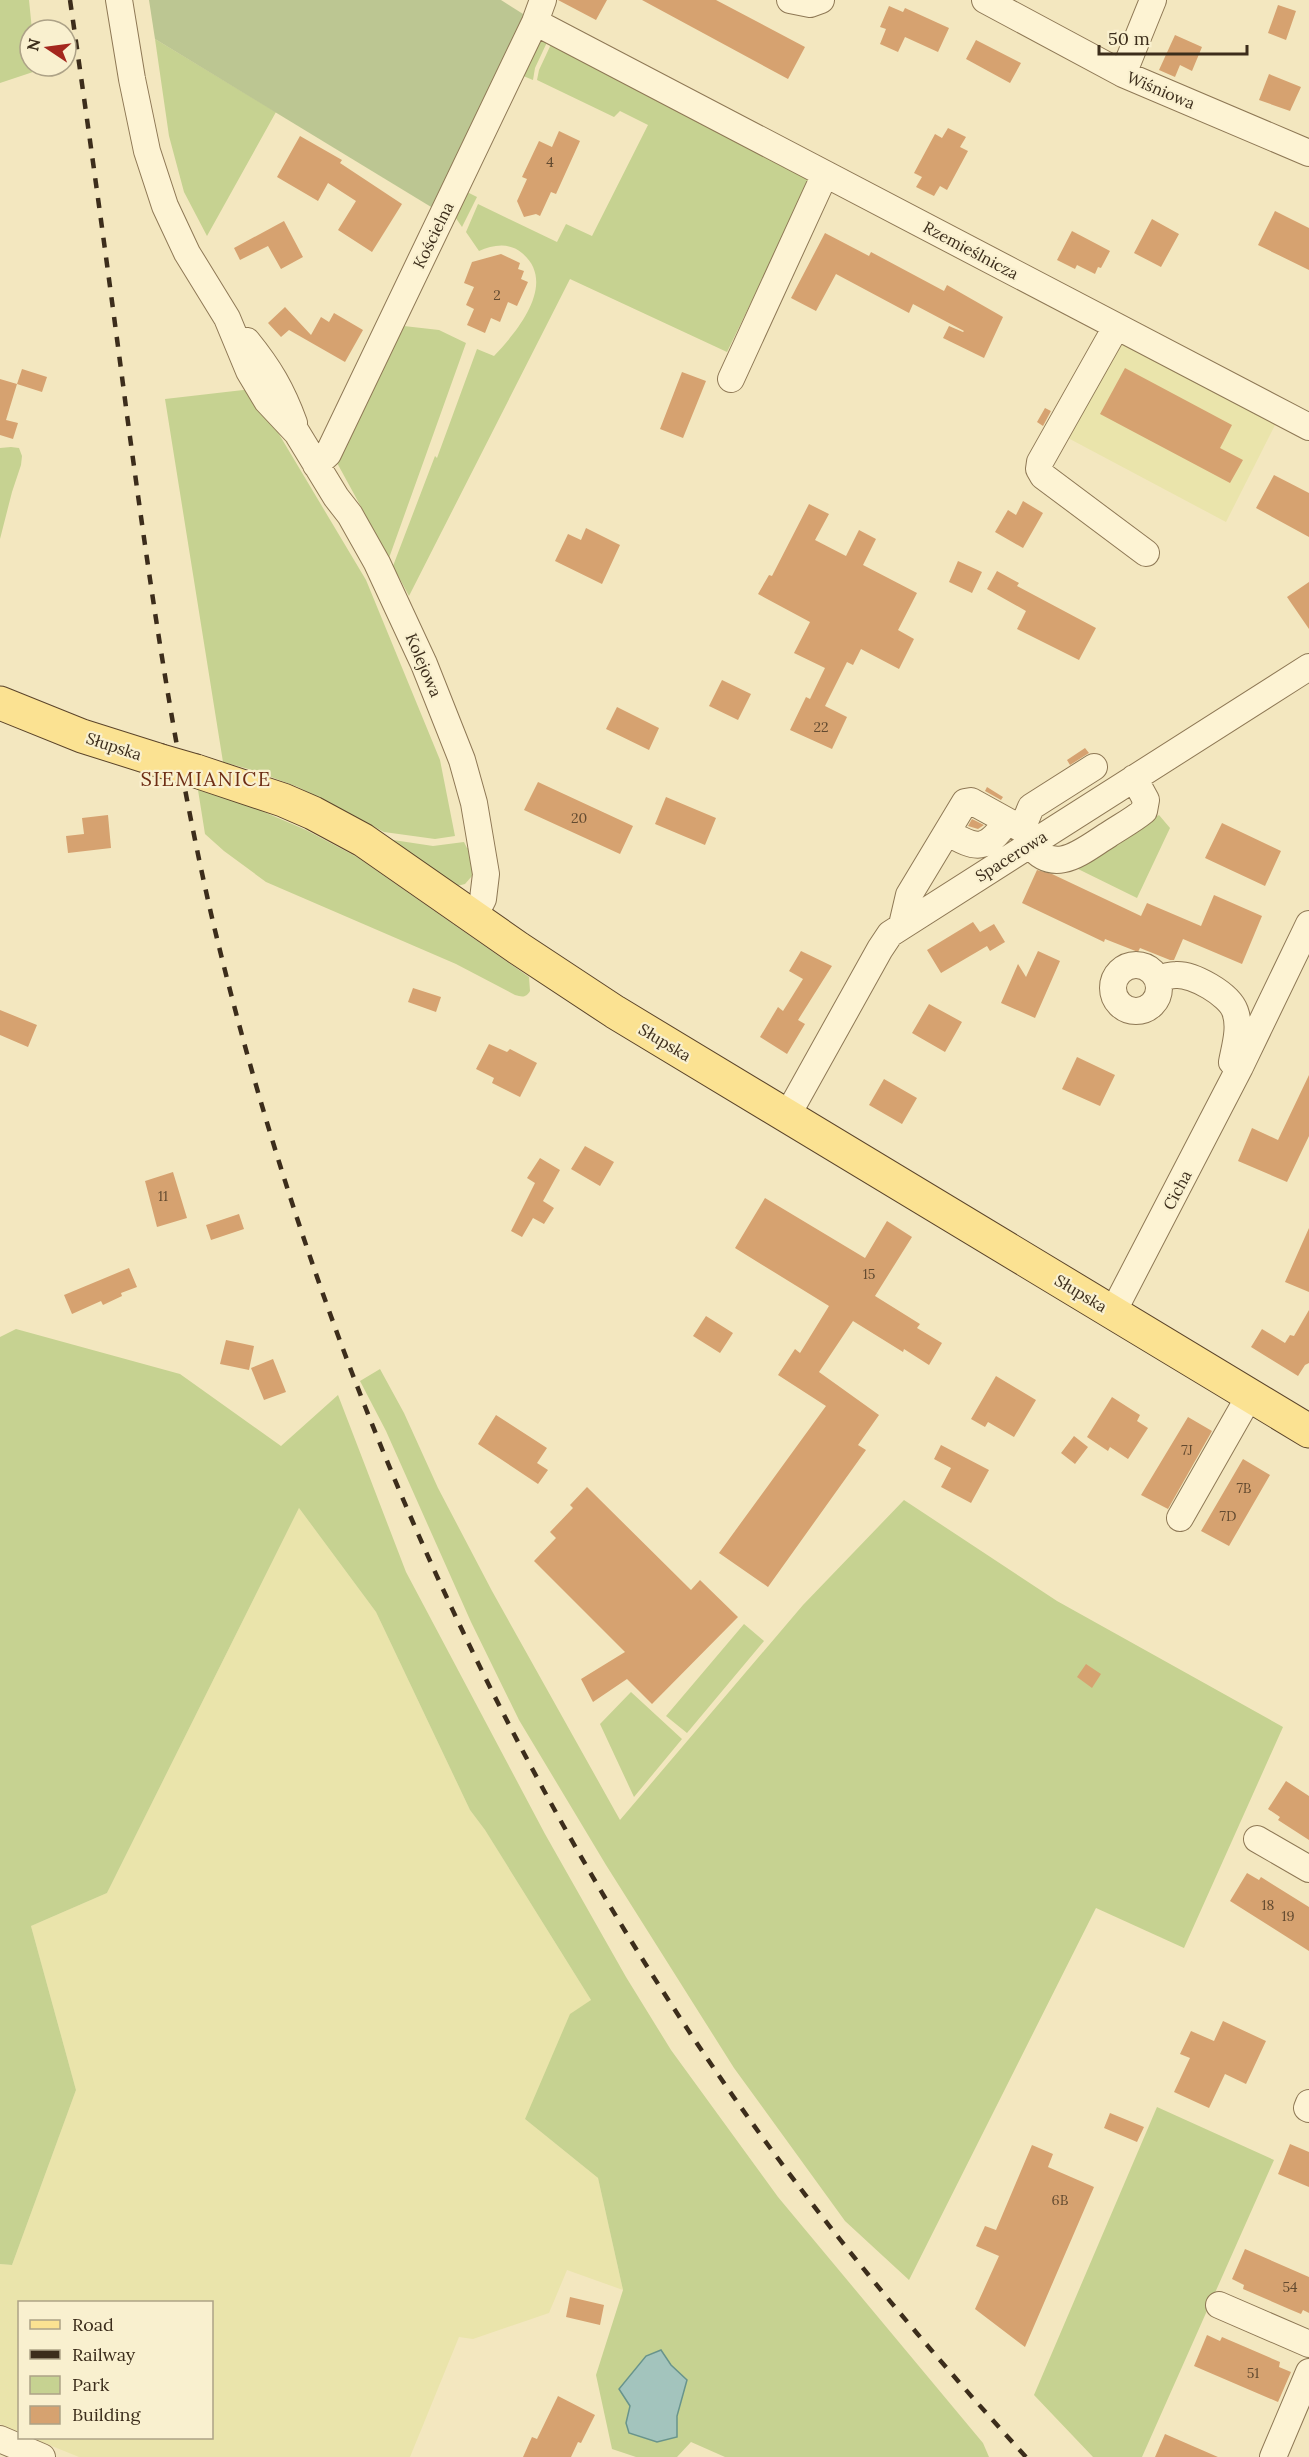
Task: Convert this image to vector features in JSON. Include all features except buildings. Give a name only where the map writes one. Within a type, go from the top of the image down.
[{"type":"main road","name":"Słupska","points":[[0,703],[82,736],[283,800],[342,827],[381,851],[586,994],[1308,1429]]},
{"type":"street","name":"Kolejowa","points":[[119,0],[147,151],[165,206],[187,253],[227,318],[249,371],[267,401],[297,434],[336,497],[350,515],[398,604],[462,760],[478,821],[486,874],[483,899],[474,917]]},
{"type":"street","points":[[790,0],[810,4],[821,0]]},
{"type":"street","name":"Wiśniowa","points":[[985,0],[1123,74],[1309,153]]},
{"type":"street","points":[[1123,74],[1153,0]]},
{"type":"street","name":"Rzemieślnicza","points":[[539,11],[825,174],[1309,427]]},
{"type":"street","name":"Kościelna","points":[[316,465],[328,454],[539,11]]},
{"type":"street","points":[[731,379],[825,174]]},
{"type":"street","points":[[1116,327],[1040,462],[1040,469],[1043,476],[1146,553]]},
{"type":"street","name":"Spacerowa","points":[[787,1116],[890,934],[1024,833],[1134,778],[1309,667]]},
{"type":"street","points":[[1024,833],[1031,807],[1094,767]]},
{"type":"street","points":[[902,925],[909,895],[965,802],[971,801],[1024,833],[1044,858],[1059,861],[1073,857],[1144,811],[1146,800],[1134,778]]},
{"type":"street","points":[[947,832],[966,843],[980,845],[995,838],[1024,833]]},
{"type":"street","name":"Cicha","points":[[1113,1312],[1240,1067],[1309,924]]},
{"type":"street","points":[[1158,980],[1176,975],[1187,976],[1220,993],[1228,1000],[1234,1008],[1237,1019],[1232,1062],[1240,1067]]},
{"type":"street","points":[[1180,1518],[1250,1395]]},
{"type":"street","points":[[1257,1839],[1309,1869]]},
{"type":"street","points":[[1309,2103],[1307,2108],[1309,2109]]},
{"type":"street","points":[[1219,2305],[1309,2344]]},
{"type":"street","points":[[1274,2457],[1309,2372]]},
{"type":"street","points":[[0,2439],[42,2457]]},
{"type":"shaded area","points":[[1121,341],[1276,423],[1226,522],[1068,438]]},
{"type":"shaded area","points":[[299,1508],[376,1612],[470,1810],[485,1830],[591,2000],[525,2119],[598,2178],[623,2290],[567,2270],[549,2313],[473,2339],[459,2337],[410,2457],[79,2457],[34,2439],[213,2439],[213,2301],[18,2301],[18,2432],[0,2424],[0,2264],[12,2265],[76,2090],[31,1926],[107,1893]]},
{"type":"green space","points":[[0,0],[29,0],[31,18],[18,18],[18,77],[0,83]]},
{"type":"green space","points":[[149,0],[501,0],[531,19],[441,213],[155,39]]},
{"type":"green space","points":[[549,38],[535,68],[533,80],[516,73],[537,40]]},
{"type":"green space","points":[[155,39],[276,112],[207,236],[184,192],[169,136]]},
{"type":"green space","points":[[553,40],[813,175],[727,352],[570,279],[409,596],[393,566],[435,456],[437,458],[477,349],[494,356],[522,321],[535,292],[536,278],[532,265],[522,253],[506,246],[490,247],[479,251],[466,232],[478,204],[557,242],[566,224],[592,236],[648,125],[620,111],[614,117],[537,80],[539,70]]},
{"type":"green space","points":[[461,189],[477,197],[462,227],[451,211]]},
{"type":"green space","points":[[395,325],[439,330],[466,343],[389,558],[336,461]]},
{"type":"green space","points":[[252,389],[366,580],[440,760],[455,836],[435,839],[384,832],[298,787],[223,762],[165,399]]},
{"type":"green space","points":[[0,448],[19,448],[22,456],[21,465],[0,539]]},
{"type":"green space","points":[[198,790],[255,808],[306,830],[357,857],[529,977],[530,991],[524,996],[515,995],[456,964],[266,882],[205,834]]},
{"type":"green space","points":[[1159,815],[1170,828],[1137,898],[1076,868]]},
{"type":"green space","points":[[380,838],[433,846],[464,842],[467,848],[473,848],[472,876],[465,884],[457,886]]},
{"type":"green space","points":[[16,1329],[180,1374],[281,1446],[338,1395],[406,1572],[545,1834],[626,1977],[671,2050],[778,2197],[983,2443],[989,2457],[725,2457],[691,2442],[677,2457],[636,2457],[612,2449],[596,2375],[623,2290],[598,2178],[525,2119],[570,2014],[591,2000],[485,1830],[470,1810],[376,1612],[299,1508],[107,1893],[31,1926],[76,2090],[12,2265],[0,2264],[0,1337]]},
{"type":"green space","points":[[380,1369],[404,1413],[438,1488],[492,1591],[620,1820],[803,1605],[904,1500],[1057,1601],[1283,1727],[1184,1948],[1096,1908],[909,2280],[845,2221],[734,2068],[606,1865],[519,1720],[471,1622],[386,1431],[360,1381]]},
{"type":"green space","points":[[744,1624],[764,1641],[687,1733],[666,1716]]},
{"type":"green space","points":[[631,1692],[682,1739],[634,1797],[600,1724]]},
{"type":"green space","points":[[1157,2107],[1274,2160],[1142,2457],[1093,2457],[1034,2395]]},
{"type":"water","points":[[661,2350],[671,2365],[687,2380],[677,2416],[677,2437],[657,2442],[629,2433],[626,2423],[630,2406],[619,2389],[646,2356]]},
{"type":"railway","points":[[70,0],[154,606],[199,859],[213,922],[256,1084],[306,1243],[363,1400],[427,1555],[499,1705],[579,1853],[666,1996],[760,2134],[855,2259],[956,2379],[1026,2457]]},
{"type":"district","name":"SIEMIANICE","points":[[206,779]]}]
